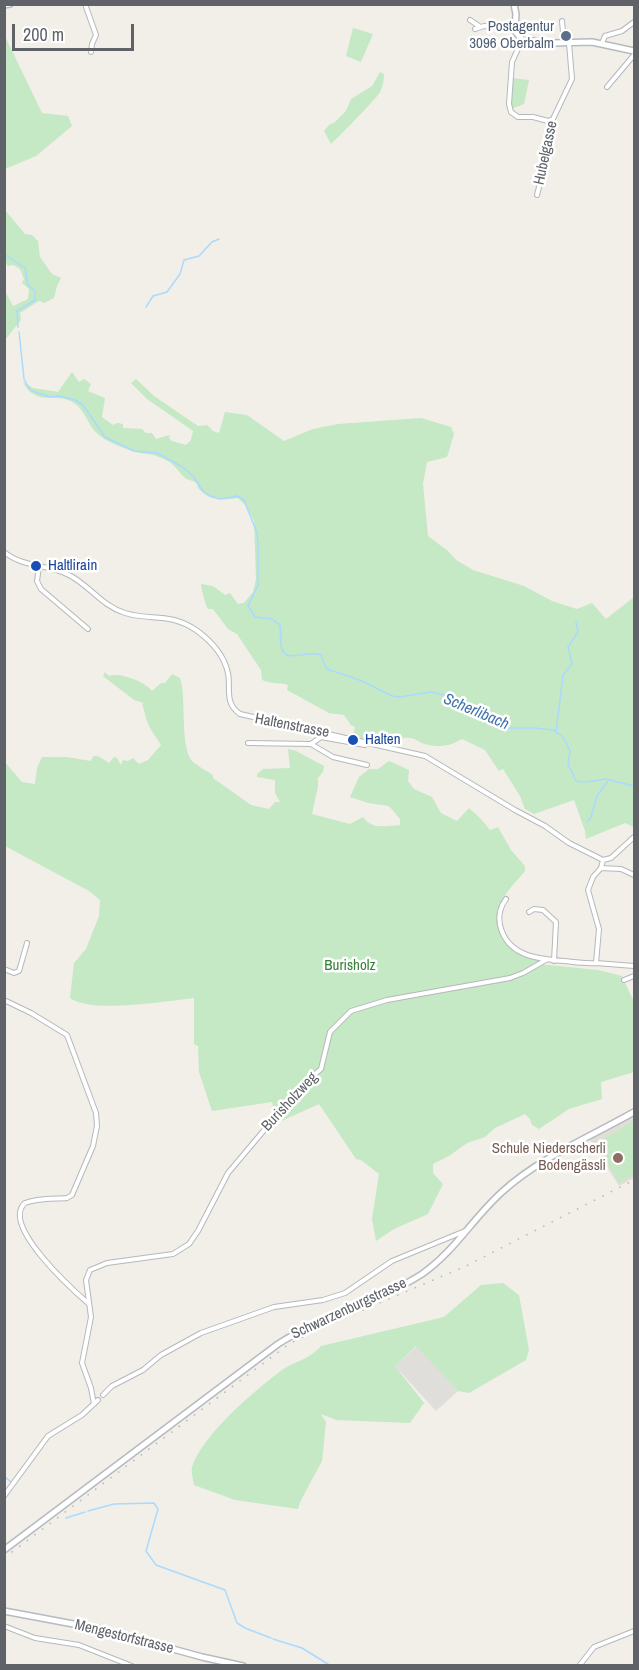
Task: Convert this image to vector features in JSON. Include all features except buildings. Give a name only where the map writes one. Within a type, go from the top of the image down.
[{"type":"main road","points":[[4,5],[10,4]]},
{"type":"main road","points":[[514,4],[515,28],[517,36],[522,40],[567,43],[588,41],[634,53]]},
{"type":"main road","name":"Schwarzenburgstrasse","points":[[4,1550],[278,1344],[304,1329],[411,1280],[443,1257],[502,1192],[525,1174],[634,1112]]},
{"type":"main road","name":"Mengestorfstrasse","points":[[4,1611],[115,1632],[202,1657],[243,1665]]},
{"type":"street","points":[[85,4],[96,35],[91,52]]},
{"type":"street","points":[[470,20],[477,27],[515,28]]},
{"type":"street","name":"Hubelgasse","points":[[537,195],[549,147],[553,119],[572,79],[562,21]]},
{"type":"street","points":[[602,43],[605,36],[622,31],[634,22]]},
{"type":"street","points":[[522,40],[512,62],[509,104],[511,112],[514,116],[533,117],[547,121],[552,127]]},
{"type":"street","points":[[607,87],[634,53]]},
{"type":"street","points":[[547,121],[553,119]]},
{"type":"street","name":"Haltenstrasse","points":[[4,552],[19,562],[60,571],[71,576],[106,604],[118,610],[133,615],[171,618],[199,632],[212,644],[224,661],[228,674],[229,703],[240,714],[368,741],[433,759],[545,826],[569,843],[603,860]]},
{"type":"street","points":[[39,566],[37,583],[42,591],[88,629]]},
{"type":"street","name":"Haltenstrasse","points":[[311,744],[321,737],[365,745],[368,741]]},
{"type":"street","name":"Haltenstrasse","points":[[248,743],[311,744],[333,757],[367,765]]},
{"type":"street","points":[[596,963],[598,929],[588,890],[593,877],[602,868],[603,860],[611,858],[634,837]]},
{"type":"street","points":[[602,868],[621,869],[634,875]]},
{"type":"street","points":[[506,899],[500,912],[501,926],[504,935],[515,950],[546,960],[634,966]]},
{"type":"street","points":[[529,912],[534,909],[543,910],[556,922],[554,961]]},
{"type":"street","points":[[4,969],[19,971],[27,943]]},
{"type":"street","name":"Burisholzweg","points":[[93,1404],[91,1388],[82,1363],[89,1329],[90,1305],[87,1277],[94,1267],[107,1263],[173,1254],[189,1244],[228,1173],[303,1084],[321,1069],[330,1032],[351,1011],[387,1000],[510,978],[546,960]]},
{"type":"street","points":[[624,980],[634,976]]},
{"type":"street","points":[[4,1000],[67,1035],[98,1122],[93,1146],[72,1195],[67,1198],[28,1203],[20,1207],[14,1217]]},
{"type":"street","points":[[103,1395],[112,1386],[143,1370],[161,1356],[201,1333],[274,1307],[323,1300],[345,1293],[392,1262],[468,1230]]},
{"type":"street","points":[[34,1256],[90,1305]]},
{"type":"street","points":[[4,1496],[48,1436],[82,1415],[98,1400]]},
{"type":"street","points":[[4,1626],[35,1638],[79,1645],[132,1665]]},
{"type":"street","points":[[579,1665],[594,1647],[634,1631]]},
{"type":"shaded area","name":"Schule Niederscherli Bodengässli","points":[[634,1112],[634,1178],[619,1186],[589,1138]]},
{"type":"shaded area","points":[[417,1346],[458,1391],[436,1411],[395,1366]]},
{"type":"green space","points":[[353,28],[373,34],[361,62],[346,56]]},
{"type":"green space","points":[[4,34],[42,113],[68,116],[72,126],[36,156],[5,169]]},
{"type":"green space","points":[[380,72],[384,74],[380,92],[331,144],[324,131],[346,111],[351,99],[372,86]]},
{"type":"green space","points":[[512,78],[529,80],[524,104],[511,109]]},
{"type":"green space","points":[[5,210],[25,234],[32,235],[38,241],[40,257],[52,274],[61,278],[54,298],[44,303],[39,301],[20,313],[21,320],[5,340],[5,291],[13,306],[28,299],[29,289],[22,283],[24,279],[20,269],[13,265],[8,266],[5,262]]},
{"type":"green space","points":[[72,372],[79,382],[84,379],[91,384],[88,391],[105,398],[102,417],[113,425],[117,423],[123,424],[123,428],[142,429],[146,433],[152,433],[156,439],[170,435],[169,438],[172,441],[186,445],[191,440],[193,431],[147,399],[131,383],[136,379],[154,396],[198,426],[207,425],[219,433],[225,412],[247,415],[284,441],[313,429],[338,424],[421,418],[451,427],[454,434],[447,457],[427,462],[423,484],[428,536],[456,560],[473,570],[524,586],[552,601],[577,609],[592,603],[606,619],[634,597],[634,827],[625,823],[586,839],[574,800],[534,814],[525,809],[520,796],[503,769],[499,771],[485,750],[462,739],[440,746],[402,738],[395,747],[353,738],[355,727],[344,715],[329,713],[287,690],[288,685],[262,680],[261,670],[237,634],[228,629],[213,609],[208,609],[201,584],[213,586],[225,595],[230,593],[238,604],[244,603],[253,592],[256,579],[254,521],[247,507],[238,498],[213,498],[204,494],[195,482],[186,478],[164,459],[132,451],[106,440],[95,432],[74,403],[60,398],[34,395],[23,382],[33,388],[58,392]]},
{"type":"green space","name":"Burisholz","points":[[105,672],[109,676],[119,675],[132,679],[144,684],[152,691],[161,683],[165,683],[172,674],[180,678],[186,746],[189,755],[193,762],[251,805],[269,809],[275,802],[280,802],[275,793],[275,780],[257,777],[257,774],[263,769],[290,768],[288,749],[324,766],[318,778],[312,814],[350,824],[363,817],[375,826],[400,825],[400,819],[389,806],[350,797],[359,777],[369,769],[378,769],[389,761],[409,770],[408,781],[414,789],[432,797],[441,813],[457,821],[469,808],[490,830],[498,827],[511,850],[525,866],[525,871],[507,892],[500,906],[498,915],[502,933],[514,948],[530,958],[539,960],[539,964],[598,970],[622,976],[634,1002],[634,1072],[601,1082],[602,1099],[569,1109],[539,1129],[532,1125],[525,1114],[495,1128],[485,1137],[467,1143],[433,1164],[433,1173],[443,1184],[428,1214],[394,1229],[376,1241],[372,1219],[379,1174],[361,1160],[356,1159],[319,1104],[277,1123],[272,1102],[212,1111],[199,1072],[198,1046],[194,1044],[194,998],[111,1006],[80,1003],[70,998],[74,963],[86,949],[99,916],[100,900],[89,891],[5,846],[4,761],[22,782],[35,784],[37,768],[42,757],[66,757],[91,761],[93,756],[98,756],[109,763],[114,757],[121,765],[123,760],[128,761],[133,758],[139,764],[148,760],[161,745],[148,724],[142,704],[144,703],[134,700],[103,676]]},
{"type":"green space","name":"Schule Niederscherli Bodengässli","points":[[634,1121],[634,1174],[619,1183],[596,1143]]},
{"type":"green space","points":[[503,1283],[519,1295],[529,1350],[526,1360],[469,1393],[458,1391],[416,1346],[395,1366],[424,1403],[410,1423],[336,1420],[321,1414],[326,1422],[322,1461],[298,1509],[235,1500],[194,1485],[192,1467],[207,1441],[244,1401],[282,1370],[306,1358],[321,1346],[444,1317],[481,1285]]},
{"type":"waterway","points":[[146,307],[153,296],[167,292],[180,274],[184,260],[199,256],[212,242],[219,239]]},
{"type":"waterway","name":"Scherlibach","points":[[4,254],[25,268],[28,285],[35,291],[35,300],[17,311],[18,327]]},
{"type":"waterway","name":"Scherlibach","points":[[19,332],[24,379],[30,390],[49,397],[60,396],[75,400],[83,405],[105,437],[134,451],[157,453],[181,466],[210,496],[220,499],[237,496],[244,500],[257,533],[258,543],[258,585],[248,606],[255,617],[272,619],[280,625],[281,647],[285,653],[293,656],[321,655],[326,668],[362,681],[392,696],[400,697],[431,692],[470,706],[507,728],[553,730],[563,737],[570,751],[568,764],[576,781],[606,779],[634,786]]},
{"type":"waterway","points":[[556,732],[563,675],[572,664],[568,647],[578,632],[576,622]]},
{"type":"waterway","points":[[587,822],[591,817],[597,796],[608,781]]},
{"type":"waterway","points":[[4,1476],[12,1483]]},
{"type":"waterway","points":[[88,1511],[114,1504],[154,1503],[158,1509],[146,1551],[156,1565],[225,1590],[237,1623],[271,1638]]},
{"type":"waterway","points":[[66,1518],[85,1512]]},
{"type":"waterway","points":[[273,1639],[302,1648],[331,1666]]},
{"type":"railway","points":[[4,1558],[289,1344],[466,1266],[634,1180]]},
{"type":"place","name":"Postagentur 3096 Oberbalm","points":[[566,36]]},
{"type":"place","name":"Haltlirain","points":[[36,566]]},
{"type":"place","name":"Halten","points":[[353,740]]},
{"type":"place","name":"Schule Niederscherli Bodengässli","points":[[618,1158]]}]
